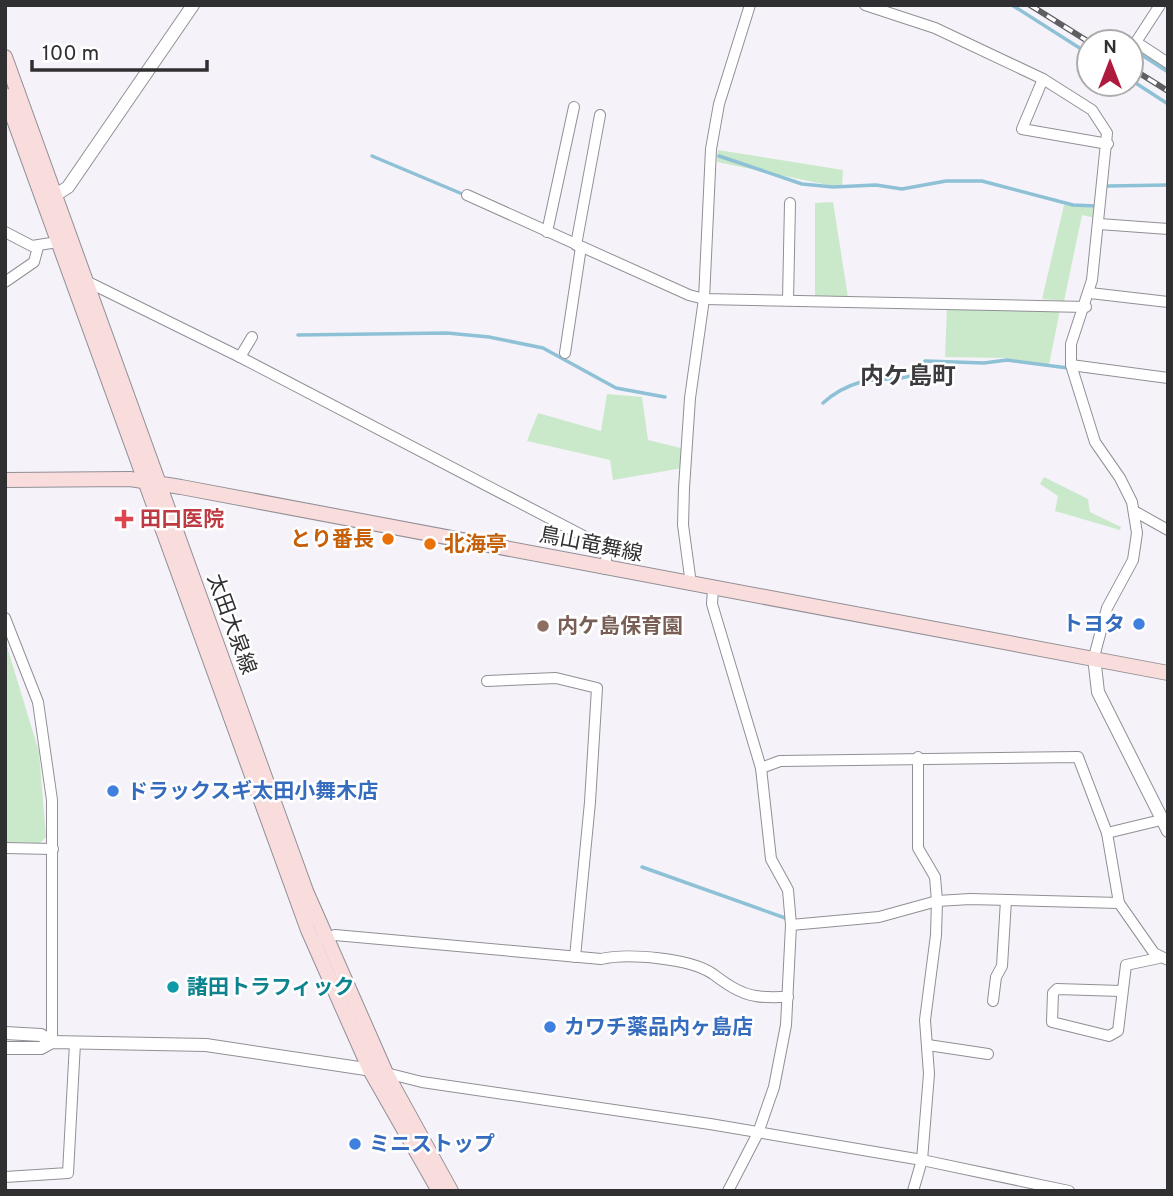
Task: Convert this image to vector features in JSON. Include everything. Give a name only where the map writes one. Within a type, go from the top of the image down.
[{"type":"main road","name":"太田大泉線","points":[[5,57],[145,482],[319,940],[370,1070],[439,1191]]},
{"type":"main road","name":"太田大泉線","points":[[5,95],[50,199]]},
{"type":"main road","name":"太田大泉線","points":[[65,241],[88,282],[306,891],[319,940],[386,1073],[451,1191]]},
{"type":"main road","name":"鳥山竜舞線","points":[[5,480],[160,484],[1168,673]]},
{"type":"street","points":[[50,199],[76,176],[193,5]]},
{"type":"street","points":[[691,584],[684,525],[684,488],[690,398],[704,299],[710,149],[719,104],[750,5]]},
{"type":"street","points":[[865,5],[936,28],[1043,79],[1092,110],[1102,123],[1108,144],[1099,224],[1090,293],[1071,344],[1071,365],[1095,442],[1120,478],[1135,511],[1138,533],[1135,553],[1107,608],[1094,657],[1098,692],[1164,825],[1107,833]]},
{"type":"street","points":[[1160,5],[1136,42],[1168,63]]},
{"type":"street","points":[[1043,79],[1022,124],[1024,132],[1108,144]]},
{"type":"street","points":[[547,232],[574,107]]},
{"type":"street","points":[[565,353],[600,115]]},
{"type":"street","points":[[467,195],[704,299],[1086,307]]},
{"type":"street","points":[[788,300],[790,203]]},
{"type":"street","points":[[1099,224],[1168,229]]},
{"type":"street","points":[[5,232],[26,245],[38,247],[65,241]]},
{"type":"street","points":[[5,282],[34,261],[38,247]]},
{"type":"street","points":[[88,282],[240,357],[599,544],[607,552],[605,569]]},
{"type":"street","points":[[1090,293],[1168,302]]},
{"type":"street","points":[[240,357],[252,337]]},
{"type":"street","points":[[1071,365],[1168,377]]},
{"type":"street","points":[[1135,511],[1168,530]]},
{"type":"street","points":[[713,589],[712,604],[761,768],[771,859],[788,890],[791,925],[788,998],[774,1087],[758,1133],[728,1191]]},
{"type":"street","points":[[7,625],[38,702],[52,800],[52,1042]]},
{"type":"street","points":[[487,681],[556,678],[597,688],[590,802],[575,957]]},
{"type":"street","points":[[761,768],[780,761],[1078,757],[1107,833],[1119,903],[1163,959],[1126,965],[1118,1031],[1115,1035],[1109,1037],[1052,1021],[1053,993],[1057,989],[1121,991]]},
{"type":"street","points":[[913,1191],[922,1160],[928,1045],[925,1020],[937,901],[935,877],[918,848],[918,758]]},
{"type":"street","points":[[5,848],[53,849]]},
{"type":"street","points":[[993,1001],[996,977],[1002,966],[1006,900]]},
{"type":"street","points":[[791,925],[880,917],[937,901],[1119,903]]},
{"type":"street","points":[[319,940],[335,935],[601,959],[618,956],[674,961],[713,974],[719,981],[754,996],[788,998]]},
{"type":"street","points":[[5,1033],[41,1035],[52,1042],[206,1045],[370,1070],[422,1082],[922,1160],[1069,1191]]},
{"type":"street","points":[[5,1048],[41,1048],[52,1042]]},
{"type":"street","points":[[5,1177],[68,1173],[75,1043]]},
{"type":"street","points":[[928,1045],[988,1054]]},
{"type":"green space","points":[[718,150],[843,170],[842,188],[717,162]]},
{"type":"green space","points":[[833,202],[848,297],[815,296],[815,203]]},
{"type":"green space","points":[[1064,205],[1096,208],[1095,218],[1082,215],[1064,301],[1042,299]]},
{"type":"green space","points":[[947,307],[1060,310],[1049,365],[1005,358],[945,357]]},
{"type":"green space","points":[[607,394],[642,397],[648,440],[685,449],[683,468],[613,480],[610,460],[527,441],[538,413],[601,431]]},
{"type":"green space","points":[[1044,477],[1088,499],[1090,512],[1121,527],[1120,530],[1055,511],[1058,496],[1040,484]]},
{"type":"green space","points":[[5,640],[39,752],[46,837],[40,843],[5,842]]},
{"type":"waterway","points":[[1012,5],[1075,45]]},
{"type":"waterway","points":[[1145,57],[1168,72]]},
{"type":"waterway","points":[[1145,89],[1168,104]]},
{"type":"waterway","points":[[372,156],[460,193]]},
{"type":"waterway","points":[[719,156],[802,184],[833,187],[876,185],[902,189],[946,181],[982,181],[1073,205],[1096,206]]},
{"type":"waterway","points":[[1108,186],[1168,185]]},
{"type":"waterway","points":[[298,335],[447,333],[489,337],[543,348],[616,388],[665,397]]},
{"type":"waterway","points":[[823,403],[836,393],[856,384],[870,380],[898,379],[914,374],[925,361],[984,363],[1007,360],[1068,368]]},
{"type":"waterway","points":[[642,867],[788,919]]},
{"type":"railway","points":[[1030,5],[1075,33]]},
{"type":"railway","points":[[1145,77],[1168,91]]},
{"type":"place","name":"田口医院","points":[[124,519]]},
{"type":"place","name":"とり番長","points":[[388,539]]},
{"type":"place","name":"北海亭","points":[[430,544]]},
{"type":"place","name":"トヨタ","points":[[1139,624]]},
{"type":"place","name":"内ケ島保育園","points":[[543,626]]},
{"type":"place","name":"ドラックスギ太田小舞木店","points":[[113,791]]},
{"type":"place","name":"諸田トラフィック","points":[[173,987]]},
{"type":"place","name":"カワチ薬品内ヶ島店","points":[[550,1027]]},
{"type":"place","name":"ミニストップ","points":[[355,1144]]},
{"type":"district","name":"内ケ島町","points":[[908,376]]}]
